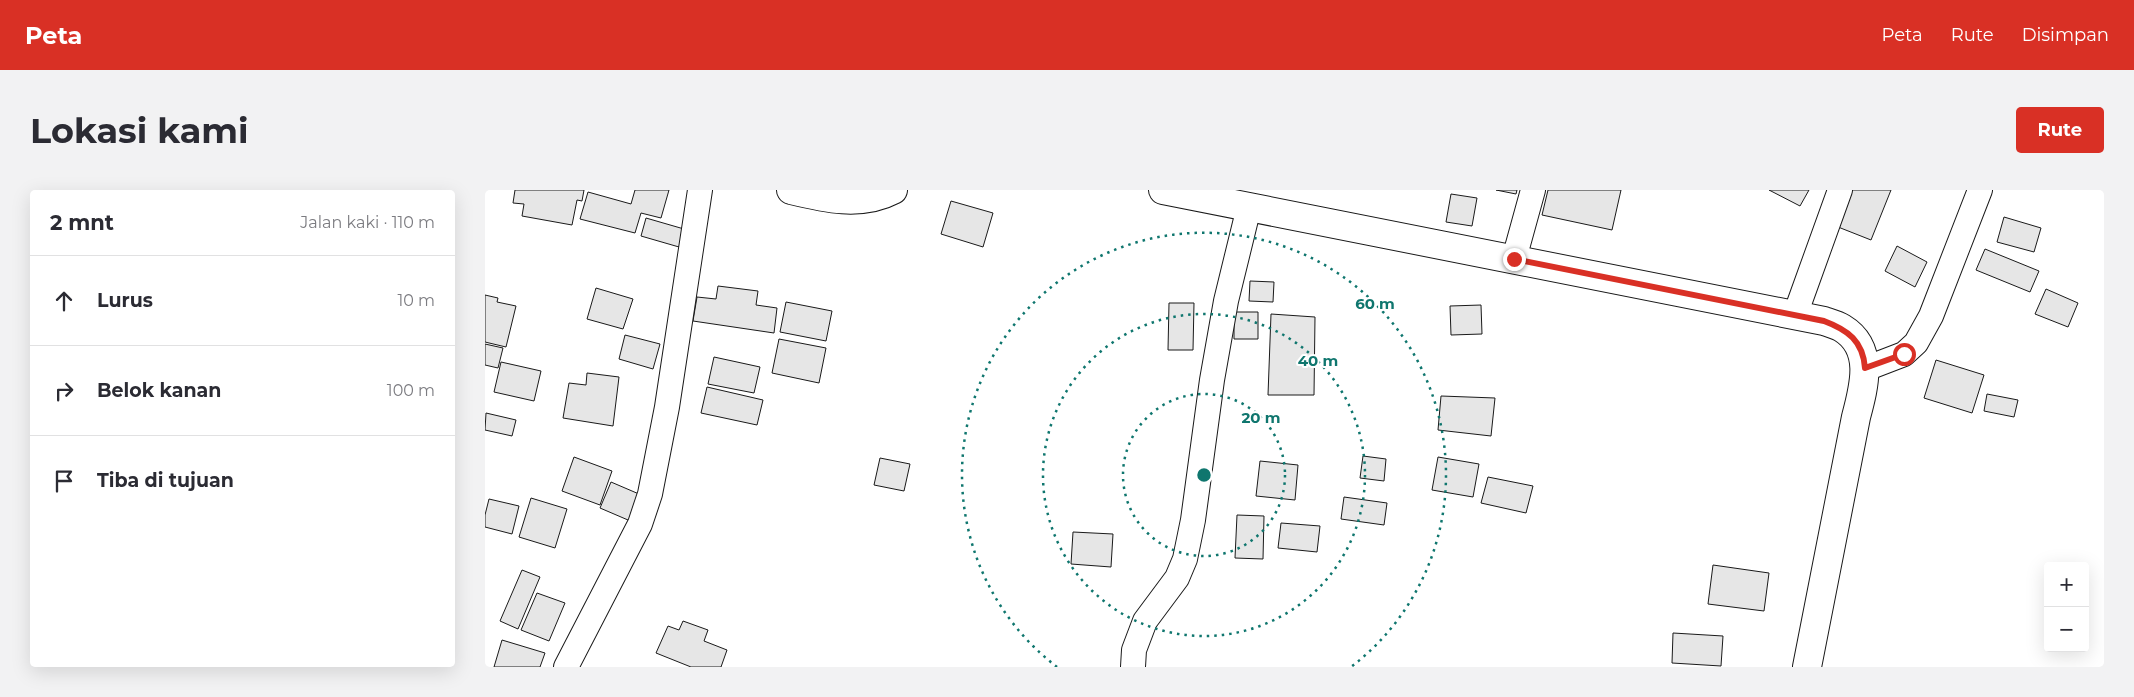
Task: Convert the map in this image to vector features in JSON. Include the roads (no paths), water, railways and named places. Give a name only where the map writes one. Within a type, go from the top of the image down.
[{"type":"street","points":[[566,667],[640,524],[651,494],[667,407],[700,190]]},
{"type":"street","points":[[791,190],[843,200],[863,200],[882,196],[893,190]]},
{"type":"street","points":[[1514,259],[1533,190]]},
{"type":"street","points":[[1795,315],[1840,190]]},
{"type":"street","points":[[1865,368],[1904,354],[1916,343],[1931,316],[1980,190]]},
{"type":"street","points":[[1174,191],[1795,315],[1824,321],[1842,328],[1854,338],[1864,355],[1864,385],[1807,667]]},
{"type":"street","points":[[1133,667],[1134,650],[1145,621],[1177,578],[1185,559],[1193,520],[1225,301],[1249,207]]}]
